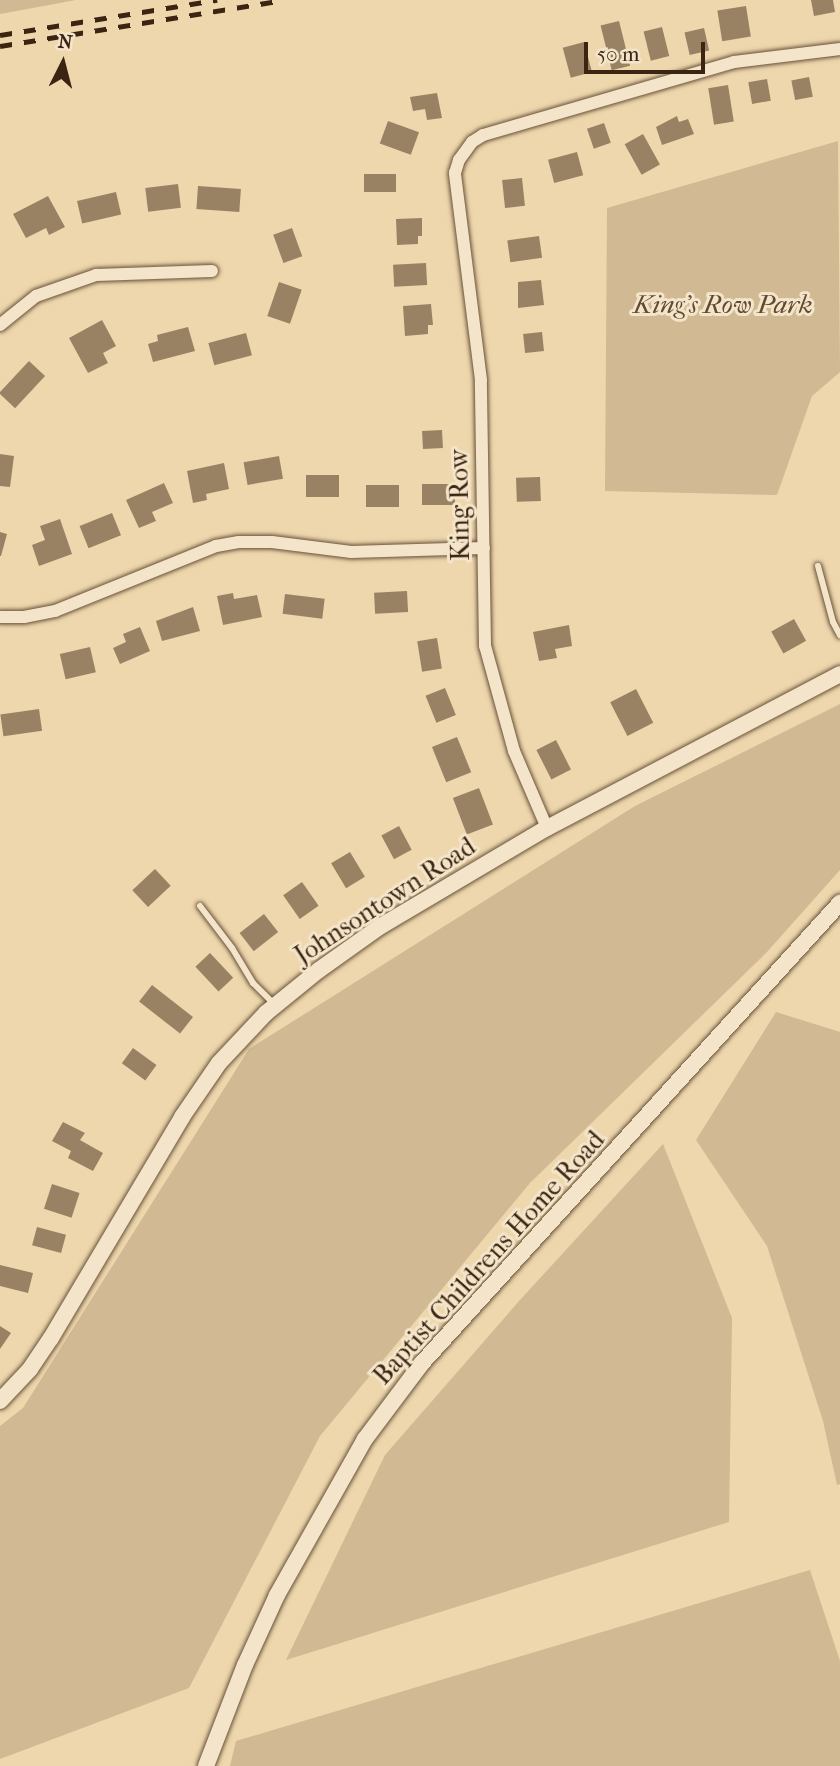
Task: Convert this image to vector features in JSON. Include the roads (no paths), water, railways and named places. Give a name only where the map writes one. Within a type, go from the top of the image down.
[{"type":"street","name":"King Row","points":[[547,828],[514,751],[485,646],[481,380],[454,173],[465,150],[483,135],[734,62],[840,49]]},
{"type":"street","points":[[0,325],[36,296],[96,275],[212,271]]},
{"type":"street","points":[[0,617],[24,617],[55,611],[216,546],[239,542],[272,542],[351,552],[484,548]]},
{"type":"street","name":"Johnsontown Road","points":[[0,1401],[30,1368],[51,1338],[182,1117],[219,1063],[242,1036],[275,1006],[381,926],[547,828],[840,674]]},
{"type":"street","name":"Baptist Childrens Home Road","points":[[206,1766],[245,1665],[278,1595],[365,1439],[422,1363],[840,903]]},
{"type":"lane","points":[[818,566],[833,622],[840,635]]},
{"type":"lane","points":[[200,906],[232,948],[253,983],[275,1006]]},
{"type":"railway","points":[[0,35],[217,0]]},
{"type":"railway","points":[[0,46],[283,0]]},
{"type":"park label","name":"King's Row Park","points":[[723,305]]}]
